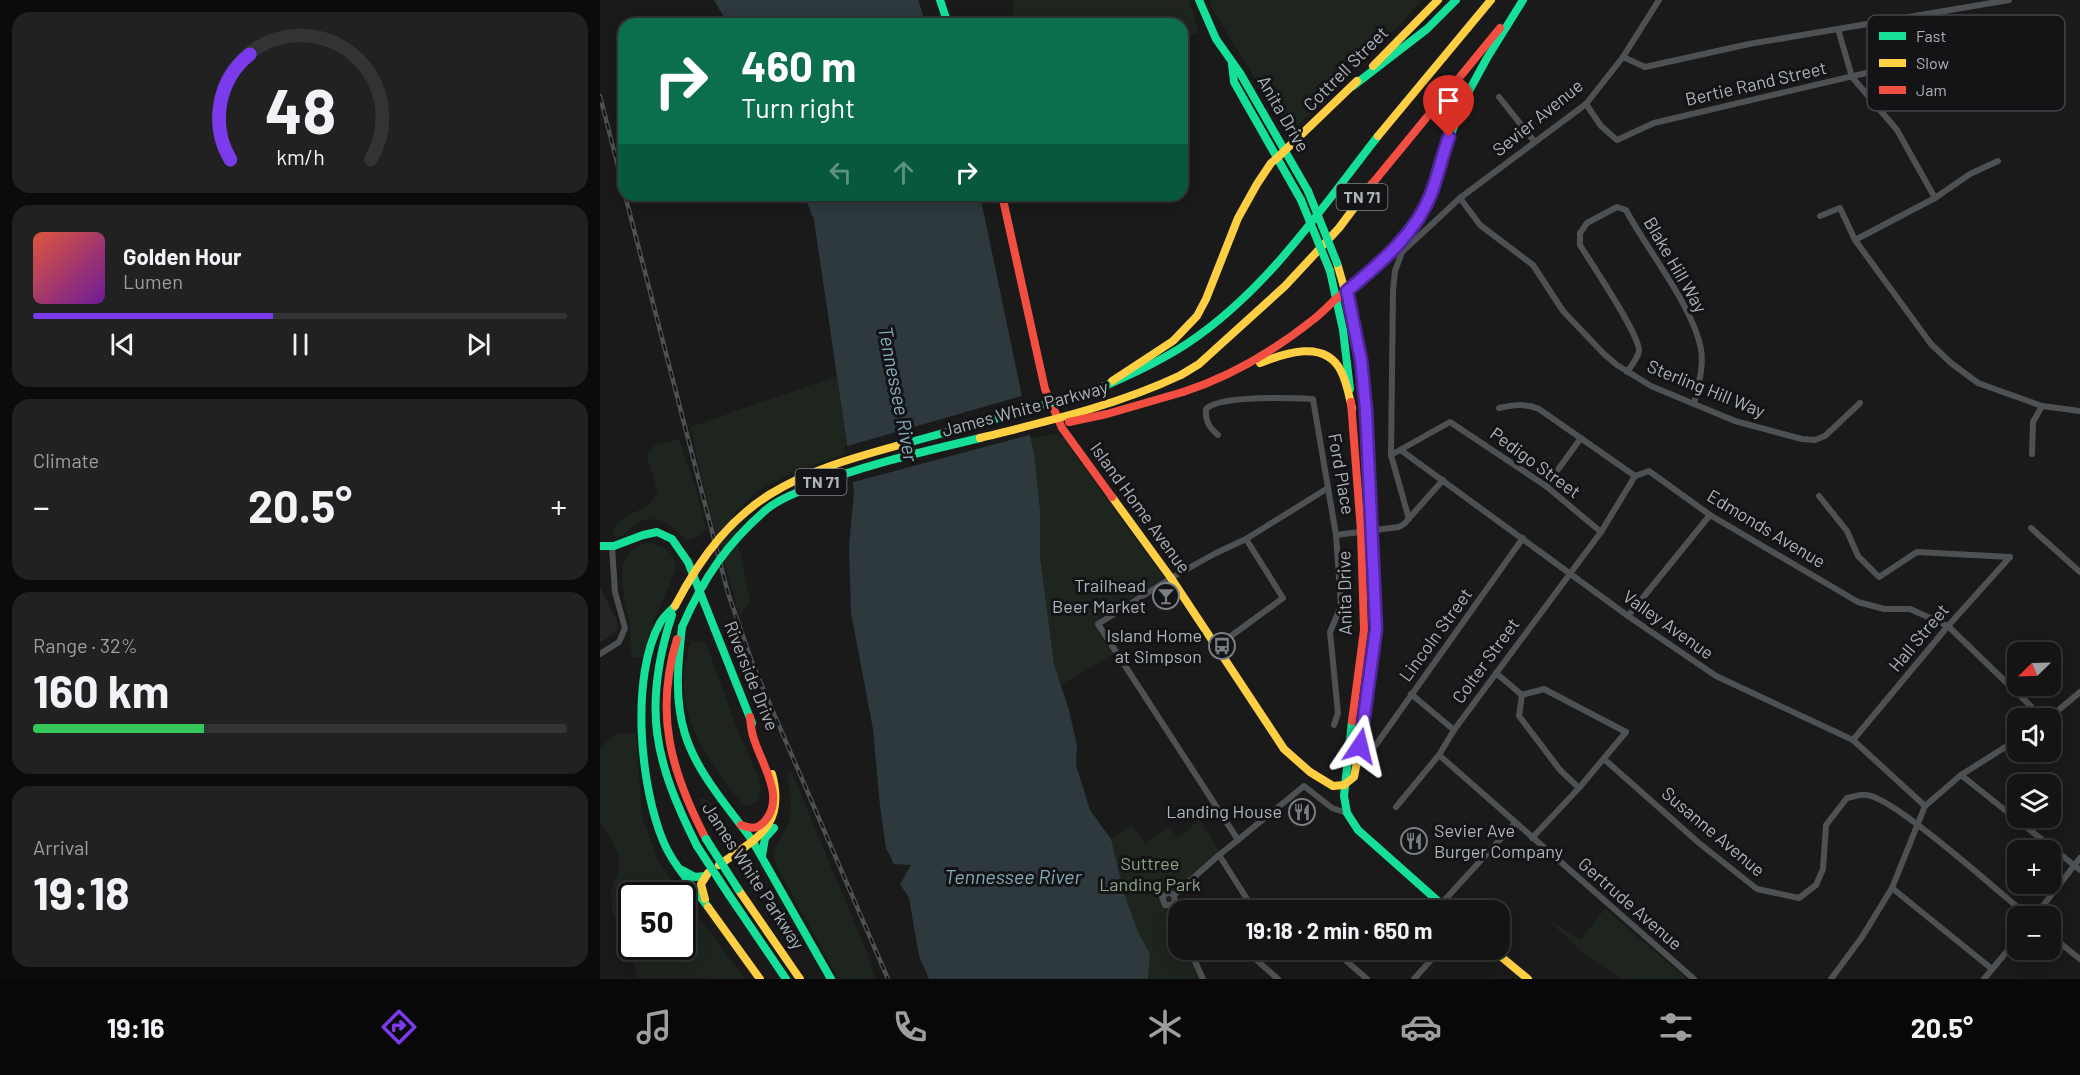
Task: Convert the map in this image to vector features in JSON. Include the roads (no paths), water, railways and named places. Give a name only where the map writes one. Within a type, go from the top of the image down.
[{"type":"main road","points":[[940,0],[946,18]]},
{"type":"main road","name":"Anita Drive","points":[[1199,0],[1211,28],[1232,64],[1240,73],[1308,191],[1338,262],[1347,291],[1361,360],[1372,530],[1375,639],[1364,728],[1354,777],[1344,785]]},
{"type":"main road","name":"Cottrell Street","points":[[1107,385],[1122,371],[1165,347],[1183,332],[1202,308],[1223,251],[1249,197],[1271,163],[1353,86],[1438,0]]},
{"type":"main road","points":[[1353,86],[1427,29],[1456,0]]},
{"type":"main road","name":"James White Parkway","points":[[786,979],[729,895],[678,812],[660,758],[655,716],[657,664],[675,606],[706,552],[736,519],[763,498],[801,477],[849,459],[1107,385],[1140,372],[1170,356],[1240,303],[1290,250],[1491,0]]},
{"type":"main road","points":[[1235,373],[1282,344],[1313,320],[1388,257],[1416,222],[1431,195],[1445,147],[1470,87],[1523,0]]},
{"type":"main road","name":"James White Parkway","points":[[800,979],[706,839],[683,793],[671,750],[666,715],[667,680],[671,653],[696,595],[719,558],[768,508],[786,497],[849,471],[1117,402],[1156,387],[1199,364],[1285,286],[1339,228],[1395,154],[1523,0]]},
{"type":"main road","name":"Anita Drive","points":[[1232,64],[1234,82],[1301,200],[1318,238],[1337,298],[1348,362],[1361,531],[1365,630],[1344,785]]},
{"type":"main road","name":"Island Home Avenue","points":[[1003,201],[1050,404],[1071,443],[1171,578],[1284,749],[1304,767],[1333,786],[1344,785]]},
{"type":"main road","points":[[1021,428],[1107,414],[1210,385],[1281,355],[1297,351],[1316,351],[1330,356],[1340,368],[1352,408]]},
{"type":"main road","name":"Riverside Drive","points":[[600,546],[612,547],[651,532],[666,535],[675,543],[688,562],[777,787],[776,814]]},
{"type":"main road","points":[[675,606],[661,622],[656,635],[641,706],[650,800],[659,833],[677,866],[760,979]]},
{"type":"main road","points":[[682,627],[677,675],[681,722],[693,752],[752,840],[831,979]]},
{"type":"main road","points":[[741,825],[750,828],[761,825],[769,816],[772,802],[770,785],[752,737],[750,717]]},
{"type":"main road","points":[[1344,785],[1347,813],[1358,830],[1437,900]]},
{"type":"main road","points":[[711,910],[702,892],[701,884],[705,876],[767,828],[776,814]]},
{"type":"main road","points":[[762,857],[763,842],[774,828],[776,814]]},
{"type":"main road","points":[[677,866],[695,877],[705,876]]},
{"type":"main road","points":[[750,907],[808,979]]},
{"type":"main road","points":[[1505,960],[1528,979]]},
{"type":"street","name":"Sevier Avenue","points":[[1409,519],[1391,455],[1395,271],[1402,252],[1460,198],[1586,104],[1623,57],[1659,0]]},
{"type":"street","points":[[1921,15],[2009,0]]},
{"type":"street","points":[[1623,57],[1645,67],[1749,44],[1867,24]]},
{"type":"street","points":[[1838,29],[1852,77],[1867,95]]},
{"type":"street","name":"Bertie Rand Street","points":[[1586,104],[1601,126],[1617,140],[1654,123],[1867,73]]},
{"type":"street","points":[[1499,97],[1534,141]]},
{"type":"street","points":[[1881,111],[1897,130],[1935,198]]},
{"type":"street","points":[[1855,240],[1935,198],[1970,174],[1998,161]]},
{"type":"street","name":"Sterling Hill Way","points":[[1460,198],[1480,225],[1533,265],[1563,311],[1604,354],[1627,372],[1651,386],[1735,421],[1781,435],[1815,440],[1825,436],[1860,403]]},
{"type":"street","name":"Blake Hill Way","points":[[1627,372],[1639,353],[1638,347],[1632,331],[1580,245],[1580,233],[1587,223],[1617,207],[1626,210],[1684,307],[1694,328],[1701,350],[1701,374],[1694,404]]},
{"type":"street","points":[[1820,216],[1840,208],[1855,240],[1931,344],[1978,383],[2042,406],[2080,411]]},
{"type":"street","name":"Ford Place","points":[[1218,435],[1210,428],[1206,415],[1206,409],[1216,403],[1272,398],[1313,399],[1336,535],[1341,606],[1330,632],[1338,713],[1334,726]]},
{"type":"street","name":"Edmonds Avenue","points":[[1499,408],[1531,405],[1539,409],[1635,476],[1649,471],[1710,515],[1857,602],[1884,609],[1910,609],[1948,626],[2033,708]]},
{"type":"street","points":[[2032,454],[2033,422],[2042,406]]},
{"type":"street","name":"Pedigo Street","points":[[1402,450],[1450,422],[1546,486],[1601,532]]},
{"type":"street","points":[[1546,486],[1581,438]]},
{"type":"street","points":[[1391,455],[1402,450]]},
{"type":"street","name":"Valley Avenue","points":[[1402,450],[1628,616],[1716,676],[1853,740],[1925,806]]},
{"type":"street","name":"Colter Street","points":[[1396,807],[1439,755],[1454,729],[1601,532],[1635,476]]},
{"type":"street","points":[[1336,535],[1399,527],[1409,519],[1443,480]]},
{"type":"street","points":[[1238,840],[1098,624],[1171,578],[1246,539],[1328,488]]},
{"type":"street","name":"Hall Street","points":[[1819,496],[1847,531],[1858,556],[1879,577],[1917,552],[2010,557],[1948,626],[1853,740]]},
{"type":"street","points":[[1628,616],[1710,515]]},
{"type":"street","points":[[2031,528],[2080,572]]},
{"type":"street","name":"Lincoln Street","points":[[1372,749],[1523,538]]},
{"type":"street","points":[[1216,647],[1283,598],[1246,539]]},
{"type":"street","points":[[600,654],[619,642],[625,628],[615,592],[612,547]]},
{"type":"street","points":[[1496,673],[1522,695]]},
{"type":"street","points":[[1522,695],[1544,689],[1626,732],[1579,788],[1532,838]]},
{"type":"street","points":[[2061,708],[2080,692]]},
{"type":"street","points":[[1411,694],[1454,729]]},
{"type":"street","points":[[1522,695],[1519,716],[1560,770],[1579,788]]},
{"type":"street","points":[[1830,979],[1862,937],[1892,888],[1925,806],[1961,775],[2007,746]]},
{"type":"street","name":"Gertrude Avenue","points":[[1439,755],[1694,979]]},
{"type":"street","name":"Susanne Avenue","points":[[1604,759],[1700,843],[1757,889],[1799,898],[1816,885],[1823,869],[1826,825],[1847,798],[1866,794],[1881,800],[1919,825],[2016,906]]},
{"type":"street","points":[[1961,775],[2080,870]]},
{"type":"street","points":[[1174,895],[1304,786],[1332,808],[1347,813]]},
{"type":"street","points":[[1445,900],[1515,824]]},
{"type":"street","points":[[1219,855],[1248,900]]},
{"type":"street","points":[[2042,906],[2080,858]]},
{"type":"street","points":[[1892,888],[1992,969]]},
{"type":"street","points":[[1168,905],[1164,905],[1162,897],[1168,892],[1174,895]]},
{"type":"street","points":[[1174,895],[1174,900]]},
{"type":"street","points":[[2061,944],[2080,959]]},
{"type":"street","points":[[1984,979],[2007,951]]},
{"type":"street","points":[[1194,960],[1203,979]]},
{"type":"street","points":[[1257,960],[1278,979]]},
{"type":"street","points":[[1345,960],[1367,979]]},
{"type":"street","points":[[1414,979],[1431,960]]},
{"type":"water","points":[[714,0],[918,0],[924,18],[724,18]]},
{"type":"water","name":"Tennessee River","points":[[806,201],[981,201],[1034,454],[1040,510],[1040,558],[1054,664],[1069,710],[1077,746],[1076,765],[1090,810],[1111,839],[1124,893],[1138,932],[1150,954],[1148,979],[929,979],[919,956],[909,898],[900,884],[911,865],[894,864],[886,848],[873,729],[851,613],[849,546],[854,492],[814,220]]},
{"type":"railway","points":[[600,96],[618,166]]},
{"type":"railway","points":[[627,201],[728,593],[753,665],[888,979]]},
{"type":"place","name":"Trailhead Beer Market","points":[[1166,596]]},
{"type":"place","name":"Island Home at Simpson","points":[[1222,646]]},
{"type":"place","name":"Landing House","points":[[1302,812]]},
{"type":"place","name":"Sevier Ave Burger Company","points":[[1414,841]]},
{"type":"park label","name":"Suttree Landing Park","points":[[1150,874]]}]
